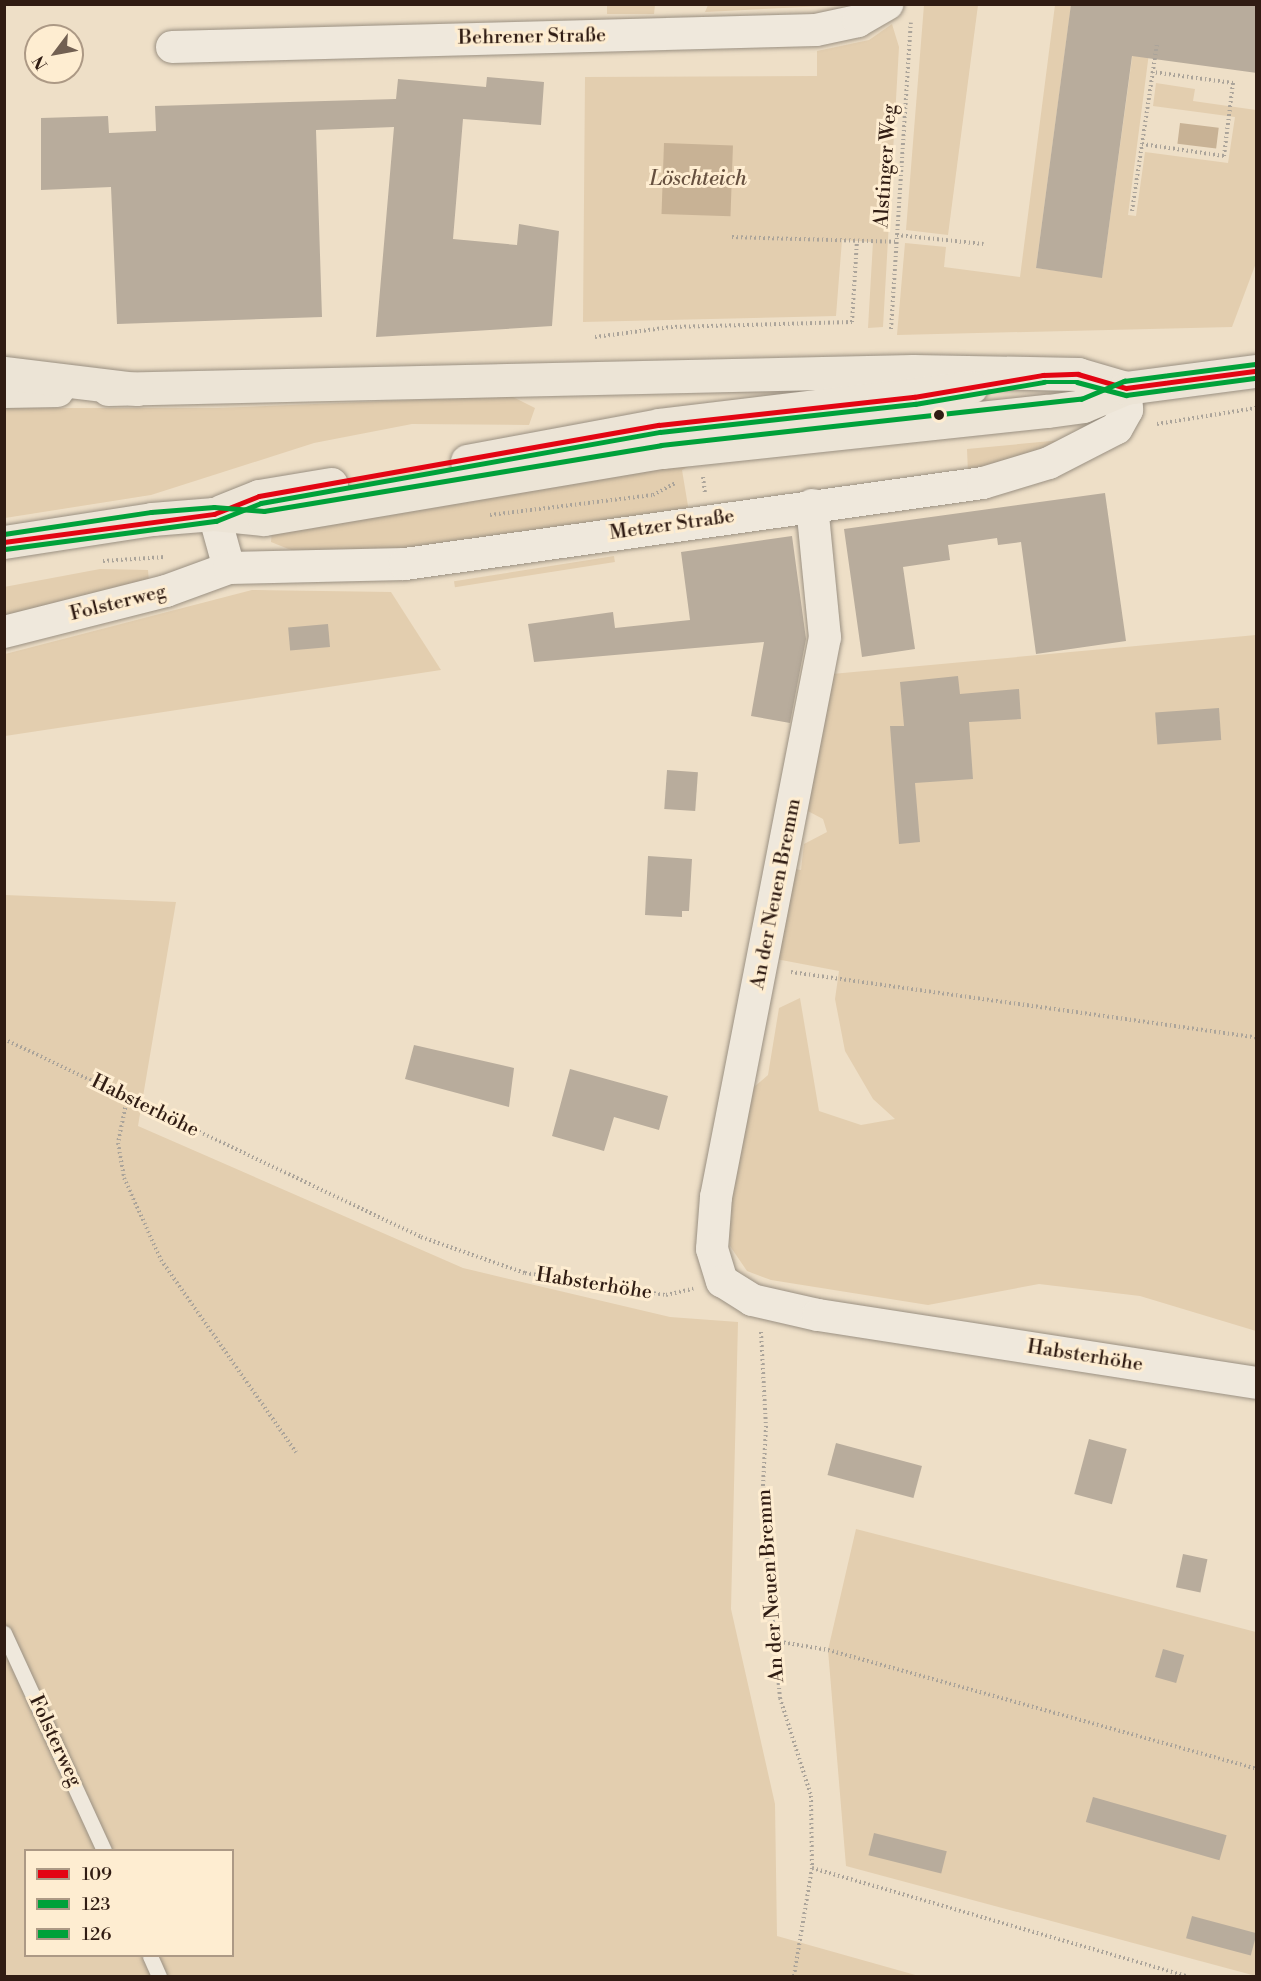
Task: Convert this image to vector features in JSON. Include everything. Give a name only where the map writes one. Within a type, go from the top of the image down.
[{"type":"main road","points":[[4,391],[896,371],[1078,374],[1126,388]]},
{"type":"main road","points":[[4,542],[214,514],[264,519],[662,452],[1083,406],[1126,388],[1257,371]]},
{"type":"main road","points":[[4,373],[137,389]]},
{"type":"main road","points":[[214,514],[259,496],[659,424],[914,397],[1043,375]]},
{"type":"street","name":"Behrener Straße","points":[[172,47],[816,30],[899,12]]},
{"type":"street","name":"Metzer Straße","points":[[229,568],[405,564],[812,505],[959,488],[1049,464],[1117,428],[1127,410],[1126,388]]},
{"type":"street","name":"An der Neuen Bremm","points":[[722,1281],[712,1249],[716,1197],[825,638],[812,505]]},
{"type":"street","points":[[214,514],[229,568]]},
{"type":"street","name":"Folsterweg","points":[[4,632],[166,591],[229,568]]},
{"type":"street","name":"Habsterhöhe","points":[[722,1281],[752,1300],[1257,1383]]},
{"type":"lane","name":"Folsterweg","points":[[4,1633],[103,1849]]},
{"type":"lane","points":[[150,1957],[159,1977]]},
{"type":"path","name":"Alstinger Weg","points":[[891,329],[897,235],[899,12]]},
{"type":"path","points":[[1132,211],[1156,44]]},
{"type":"path","points":[[1142,144],[1224,156],[1233,83],[1153,72]]},
{"type":"path","points":[[897,235],[984,244]]},
{"type":"path","points":[[732,237],[896,242]]},
{"type":"path","points":[[595,337],[671,327],[852,322],[857,241]]},
{"type":"path","points":[[1158,424],[1257,408]]},
{"type":"path","points":[[90,562],[177,556]]},
{"type":"path","points":[[762,966],[1257,1037]]},
{"type":"path","name":"Habsterhöhe","points":[[4,1039],[421,1237],[525,1273],[666,1295],[722,1281]]},
{"type":"path","points":[[127,1099],[118,1143],[124,1178],[161,1260],[296,1452]]},
{"type":"path","name":"An der Neuen Bremm","points":[[752,1300],[764,1344],[762,1504],[780,1698],[811,1796],[812,1868],[805,1890],[794,1977]]},
{"type":"path","points":[[775,1641],[828,1650],[1257,1769]]},
{"type":"path","points":[[812,1868],[1186,1977]]},
{"type":"shaded area","points":[[607,4],[655,5],[654,14],[607,14]]},
{"type":"shaded area","points":[[708,4],[843,5],[705,12]]},
{"type":"shaded area","points":[[924,5],[978,5],[948,235],[906,230]]},
{"type":"shaded area","points":[[1055,5],[1071,5],[1036,268],[1102,277],[1133,51],[1149,53],[1128,215],[1136,216],[1145,152],[1228,163],[1235,117],[1153,106],[1156,83],[1195,89],[1193,101],[1256,110],[1256,263],[1232,327],[897,335],[905,243],[946,247],[944,267],[1020,277]]},
{"type":"shaded area","points":[[892,24],[899,47],[883,327],[868,328],[873,242],[842,240],[836,316],[583,322],[585,77],[817,76],[817,51],[869,40]]},
{"type":"shaded area","points":[[511,396],[535,408],[529,425],[412,424],[314,443],[151,495],[5,518],[4,408],[218,408]]},
{"type":"shaded area","points":[[1062,440],[1035,451],[968,473],[967,449]]},
{"type":"shaded area","points":[[694,464],[682,470],[689,512],[407,550],[296,552],[271,542],[272,530],[281,523]]},
{"type":"shaded area","points":[[614,556],[615,562],[455,587],[454,581]]},
{"type":"shaded area","points":[[100,569],[148,570],[149,582],[5,618],[4,587]]},
{"type":"shaded area","points":[[252,590],[391,592],[441,670],[5,736],[5,654]]},
{"type":"shaded area","points":[[1256,635],[1256,1331],[1140,1296],[1039,1284],[928,1305],[771,1280],[747,1271],[730,1246],[728,1200],[747,1093],[768,1075],[779,1008],[800,998],[819,1111],[861,1125],[895,1119],[873,1099],[845,1051],[835,999],[839,971],[776,959],[789,868],[801,870],[804,844],[827,832],[823,819],[804,809],[832,674]]},
{"type":"shaded area","points":[[5,895],[176,902],[138,1126],[463,1268],[670,1317],[738,1322],[731,1609],[775,1804],[777,1936],[919,1976],[5,1976]]},
{"type":"shaded area","points":[[856,1529],[1256,1632],[1256,1976],[846,1866],[828,1650]]},
{"type":"water","points":[[1180,123],[1219,128],[1216,149],[1177,144]]},
{"type":"water","name":"Löschteich","points":[[664,143],[733,145],[730,216],[662,214]]},
{"type":"building","points":[[1071,4],[1257,4],[1257,73],[1132,56],[1102,278],[1036,268]]},
{"type":"building","points":[[487,77],[544,82],[541,125],[463,119],[453,239],[517,245],[519,224],[559,231],[552,326],[376,337],[394,127],[316,130],[322,317],[117,324],[111,187],[41,190],[41,118],[108,116],[109,133],[156,131],[155,106],[396,99],[398,79],[486,87]]},
{"type":"building","points":[[1105,493],[1126,641],[1036,654],[1021,542],[998,545],[997,538],[948,545],[950,560],[903,567],[915,649],[862,657],[844,529]]},
{"type":"building","points":[[792,536],[806,639],[790,723],[751,716],[764,642],[534,662],[528,624],[613,612],[615,628],[690,620],[681,552]]},
{"type":"building","points":[[328,624],[330,647],[290,650],[288,627]]},
{"type":"building","points":[[958,676],[960,694],[1019,689],[1021,719],[969,722],[973,779],[915,783],[920,842],[899,844],[890,726],[904,726],[900,682]]},
{"type":"building","points":[[1219,708],[1221,740],[1157,744],[1155,712]]},
{"type":"building","points":[[667,770],[698,772],[695,811],[664,809]]},
{"type":"building","points":[[648,856],[692,859],[689,911],[682,911],[682,917],[645,915]]},
{"type":"building","points":[[414,1045],[514,1068],[509,1107],[405,1079]]},
{"type":"building","points":[[570,1069],[668,1096],[659,1130],[614,1117],[604,1151],[552,1136]]},
{"type":"building","points":[[1089,1439],[1127,1449],[1112,1504],[1074,1494]]},
{"type":"building","points":[[836,1443],[922,1466],[913,1498],[827,1475]]},
{"type":"building","points":[[1183,1554],[1207,1559],[1200,1592],[1176,1587]]},
{"type":"building","points":[[1163,1649],[1184,1655],[1176,1683],[1155,1677]]},
{"type":"building","points":[[1093,1797],[1227,1835],[1219,1860],[1086,1822]]},
{"type":"building","points":[[874,1833],[947,1851],[941,1873],[868,1855]]},
{"type":"building","points":[[1192,1916],[1256,1933],[1251,1956],[1186,1938]]},
{"type":"transit line","name":"126","points":[[4,534],[151,512],[214,507],[264,511],[661,445],[1081,399],[1124,381],[1255,364]]},
{"type":"transit line","name":"109","points":[[4,542],[214,514],[259,496],[659,425],[914,397],[1043,375],[1078,374],[1126,388],[1256,371]]},
{"type":"transit line","name":"123","points":[[5,549],[216,521],[261,503],[660,432],[915,404],[1044,382],[1077,382],[1126,395],[1256,378]]}]
